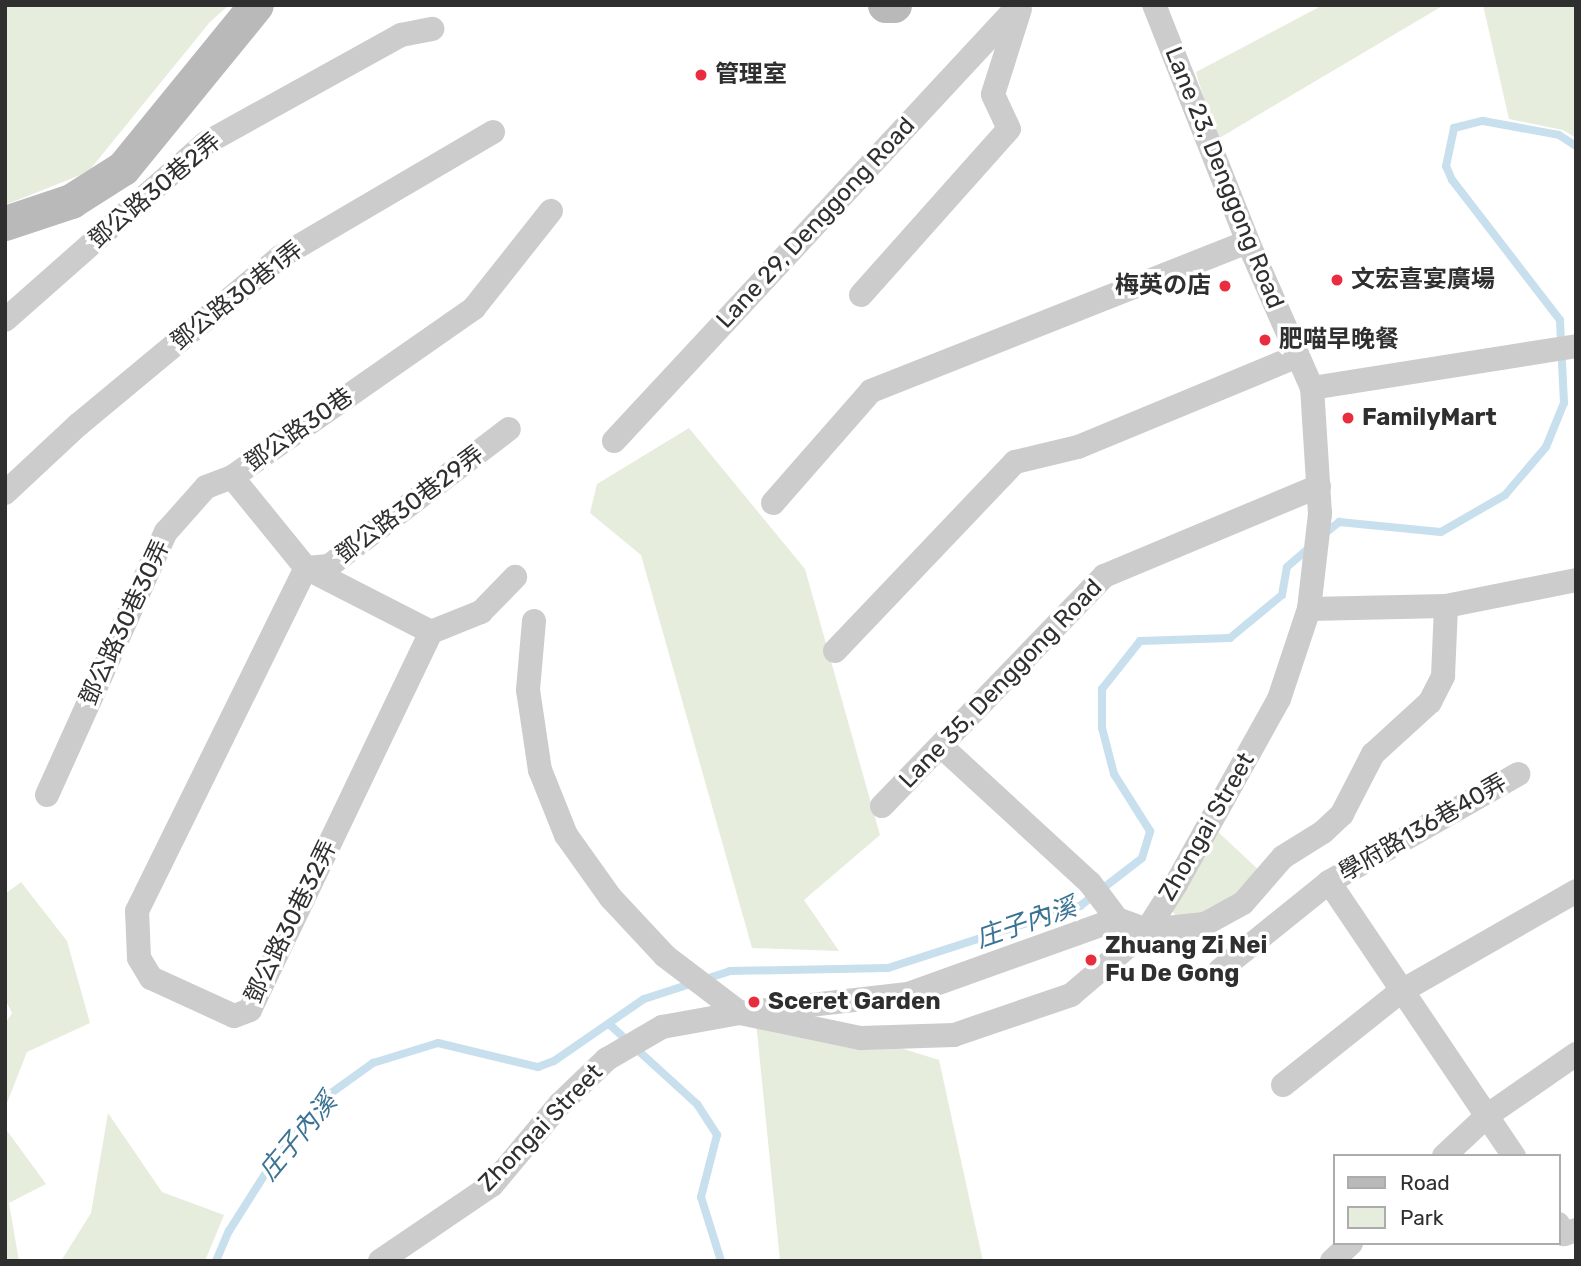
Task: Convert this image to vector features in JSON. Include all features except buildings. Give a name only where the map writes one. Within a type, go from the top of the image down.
[{"type":"street","points":[[5,223],[71,201],[123,168],[256,5]]},
{"type":"street","points":[[885,5],[894,5]]},
{"type":"street","points":[[861,295],[1009,129],[993,94],[1020,5]]},
{"type":"street","name":"Lane 29, Denggong Road","points":[[614,441],[1020,5]]},
{"type":"street","name":"Lane 23, Denggong Road","points":[[1154,5],[1248,242],[1312,388]]},
{"type":"street","name":"鄧公路30巷2弄","points":[[5,320],[206,143],[401,35],[432,29]]},
{"type":"street","name":"鄧公路30巷1弄","points":[[5,493],[78,425],[280,257],[493,132]]},
{"type":"street","name":"鄧公路30巷","points":[[430,632],[306,568],[232,477],[474,308],[551,211]]},
{"type":"street","points":[[773,503],[871,391],[1248,242]]},
{"type":"street","points":[[1312,388],[1576,346]]},
{"type":"street","points":[[835,651],[1014,462],[1078,446],[1298,356]]},
{"type":"street","name":"Zhongai Street","points":[[380,1261],[492,1185],[560,1104],[607,1059],[662,1027],[740,1013],[860,1038],[954,1035],[1071,995],[1147,930],[1279,699],[1308,609],[1320,514],[1312,388]]},
{"type":"street","name":"鄧公路30巷29弄","points":[[306,568],[329,566],[509,429]]},
{"type":"street","name":"鄧公路30巷30弄","points":[[47,795],[166,532],[206,487],[232,477]]},
{"type":"street","name":"Lane 35, Denggong Road","points":[[881,806],[1104,576],[1319,485]]},
{"type":"street","name":"鄧公路30巷32弄","points":[[306,568],[137,911],[139,958],[151,978],[234,1016],[250,1010],[430,632]]},
{"type":"street","points":[[430,632],[481,612],[515,578]]},
{"type":"street","points":[[1308,609],[1446,606],[1576,580]]},
{"type":"street","points":[[941,746],[1090,883],[1117,919],[1147,930],[1205,924],[1242,903],[1283,857],[1323,832],[1342,814],[1373,754],[1430,702],[1443,676],[1446,606]]},
{"type":"street","points":[[534,621],[528,690],[540,770],[566,835],[611,898],[665,956],[740,1013],[908,994],[1117,919]]},
{"type":"street","name":"學府路136巷40弄","points":[[1220,970],[1329,882],[1518,774]]},
{"type":"street","points":[[1329,882],[1400,992],[1513,1154]]},
{"type":"street","points":[[1283,1085],[1400,992],[1576,891]]},
{"type":"street","points":[[1446,1154],[1488,1115],[1576,1054]]},
{"type":"street","points":[[1560,1227],[1564,1234],[1576,1230]]},
{"type":"street","points":[[1332,1261],[1349,1245]]},
{"type":"green space","points":[[5,5],[229,5],[210,22],[88,172],[5,205]]},
{"type":"green space","points":[[1323,5],[1444,5],[1216,140],[1196,72]]},
{"type":"green space","points":[[1483,5],[1576,5],[1576,138],[1563,130],[1509,119]]},
{"type":"green space","points":[[689,428],[805,569],[880,835],[804,900],[839,951],[752,948],[641,555],[590,513],[597,484]]},
{"type":"green space","points":[[1214,828],[1263,874],[1243,903],[1182,923],[1168,906]]},
{"type":"green space","points":[[21,882],[67,941],[90,1023],[27,1052],[5,1108],[5,1024],[12,1013],[5,999],[5,894]]},
{"type":"green space","points":[[754,1002],[939,1060],[983,1261],[780,1261]]},
{"type":"green space","points":[[108,1113],[162,1192],[224,1215],[205,1261],[61,1261],[91,1213]]},
{"type":"green space","points":[[5,1128],[46,1184],[9,1203],[19,1261],[5,1261]]},
{"type":"waterway","name":"庄子內溪","points":[[1323,535],[1339,522],[1441,532],[1505,495],[1546,447],[1564,403],[1560,320],[1452,180],[1446,166],[1454,128],[1483,121],[1559,135],[1576,146]]},
{"type":"waterway","name":"庄子內溪","points":[[216,1261],[229,1231],[272,1163],[327,1096],[373,1063],[438,1043],[538,1067],[554,1061],[644,999],[730,971],[888,968],[1080,906],[1142,858],[1150,831],[1114,774],[1102,728],[1102,689],[1140,641],[1230,638],[1282,595],[1287,567],[1311,546]]},
{"type":"waterway","name":"庄子內溪","points":[[609,1024],[697,1104],[717,1135],[701,1197],[721,1261]]},
{"type":"place","name":"管理室","points":[[701,75]]},
{"type":"place","name":"文宏喜宴廣場","points":[[1337,280]]},
{"type":"place","name":"梅英の店","points":[[1225,286]]},
{"type":"place","name":"肥喵早晚餐","points":[[1265,340]]},
{"type":"place","name":"FamilyMart","points":[[1348,418]]},
{"type":"place","name":"Zhuang Zi Nei Fu De Gong","points":[[1091,960]]},
{"type":"place","name":"Sceret Garden","points":[[754,1002]]}]
